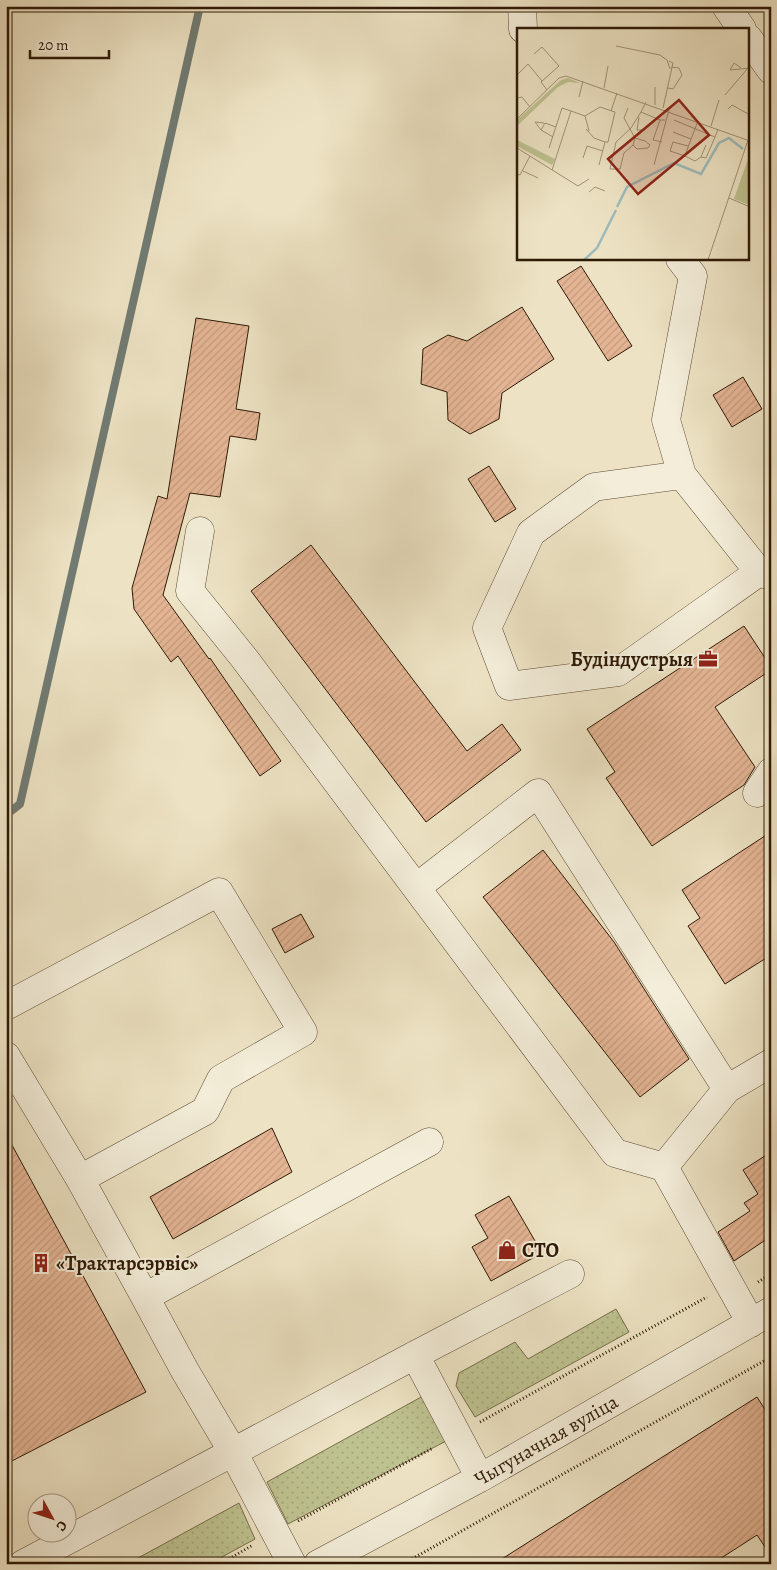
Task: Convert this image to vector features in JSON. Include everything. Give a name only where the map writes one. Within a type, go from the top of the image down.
[{"type":"street","points":[[522,6],[523,28]]},
{"type":"street","points":[[726,6],[741,28]]},
{"type":"street","points":[[750,41],[771,70]]},
{"type":"street","points":[[681,260],[693,276],[666,420],[682,475],[765,574],[618,672],[509,686],[488,628],[531,533],[594,487],[682,475]]},
{"type":"street","points":[[200,531],[190,591],[244,658],[615,1153],[664,1167],[736,1295],[761,1317]]},
{"type":"street","points":[[417,887],[538,794],[727,1089]]},
{"type":"street","points":[[6,1006],[219,892],[303,1032],[221,1079],[206,1111],[80,1179]]},
{"type":"street","points":[[6,1056],[80,1179],[185,1371],[233,1452],[292,1564]]},
{"type":"street","points":[[664,1167],[727,1089],[771,1063]]},
{"type":"street","points":[[145,1297],[430,1142]]},
{"type":"street","points":[[23,1564],[570,1274]]},
{"type":"street","name":"Чыгуначная вуліца","points":[[318,1564],[480,1478],[761,1317]]},
{"type":"street","points":[[415,1355],[480,1478]]},
{"type":"path","points":[[220,1564],[710,1296],[731,1298],[771,1274]]},
{"type":"path","points":[[403,1564],[771,1357]]},
{"type":"green space","points":[[616,1309],[629,1332],[475,1417],[456,1386],[459,1373],[515,1342],[528,1359]]},
{"type":"green space","points":[[423,1396],[448,1440],[288,1524],[267,1482]]},
{"type":"green space","points":[[239,1503],[255,1539],[209,1564],[127,1564]]},
{"type":"building","points":[[581,266],[632,346],[608,361],[557,281]]},
{"type":"building","points":[[522,307],[554,359],[502,393],[499,419],[470,434],[448,420],[447,392],[421,384],[423,349],[448,335],[467,341]]},
{"type":"building","points":[[196,318],[249,326],[236,409],[260,413],[256,440],[230,436],[220,497],[190,493],[163,595],[210,658],[281,761],[260,776],[178,656],[171,662],[134,609],[132,588],[158,496],[167,499]]},
{"type":"building","points":[[743,377],[762,409],[732,427],[713,395]]},
{"type":"building","points":[[489,466],[516,509],[495,522],[468,479]]},
{"type":"building","points":[[311,545],[467,751],[502,724],[521,750],[426,822],[251,591]]},
{"type":"building","points":[[744,626],[771,667],[771,670],[715,707],[755,767],[744,785],[652,846],[606,778],[615,772],[587,729]]},
{"type":"building","points":[[771,832],[771,955],[725,984],[688,926],[700,918],[682,890]]},
{"type":"building","points":[[543,850],[614,942],[689,1059],[640,1097],[483,897]]},
{"type":"building","points":[[301,914],[314,937],[285,953],[272,929]]},
{"type":"building","points":[[272,1128],[292,1172],[173,1239],[150,1197]]},
{"type":"building","name":"«Трактарсэрвіс»","points":[[6,1134],[146,1392],[6,1464]]},
{"type":"building","points":[[771,1152],[771,1244],[767,1239],[734,1261],[718,1232],[750,1211],[744,1203],[758,1194],[743,1170]]},
{"type":"building","name":"СТО","points":[[509,1196],[542,1253],[491,1281],[472,1247],[488,1238],[475,1215]]},
{"type":"building","points":[[757,1397],[771,1419],[771,1556],[757,1535],[712,1564],[494,1564]]},
{"type":"waterway","points":[[6,815],[20,804],[200,6]]},
{"type":"place","name":"Будіндустрыя","points":[[708,659]]},
{"type":"place","name":"СТО","points":[[507,1250]]},
{"type":"place","name":"«Трактарсэрвіс»","points":[[41,1263]]}]
